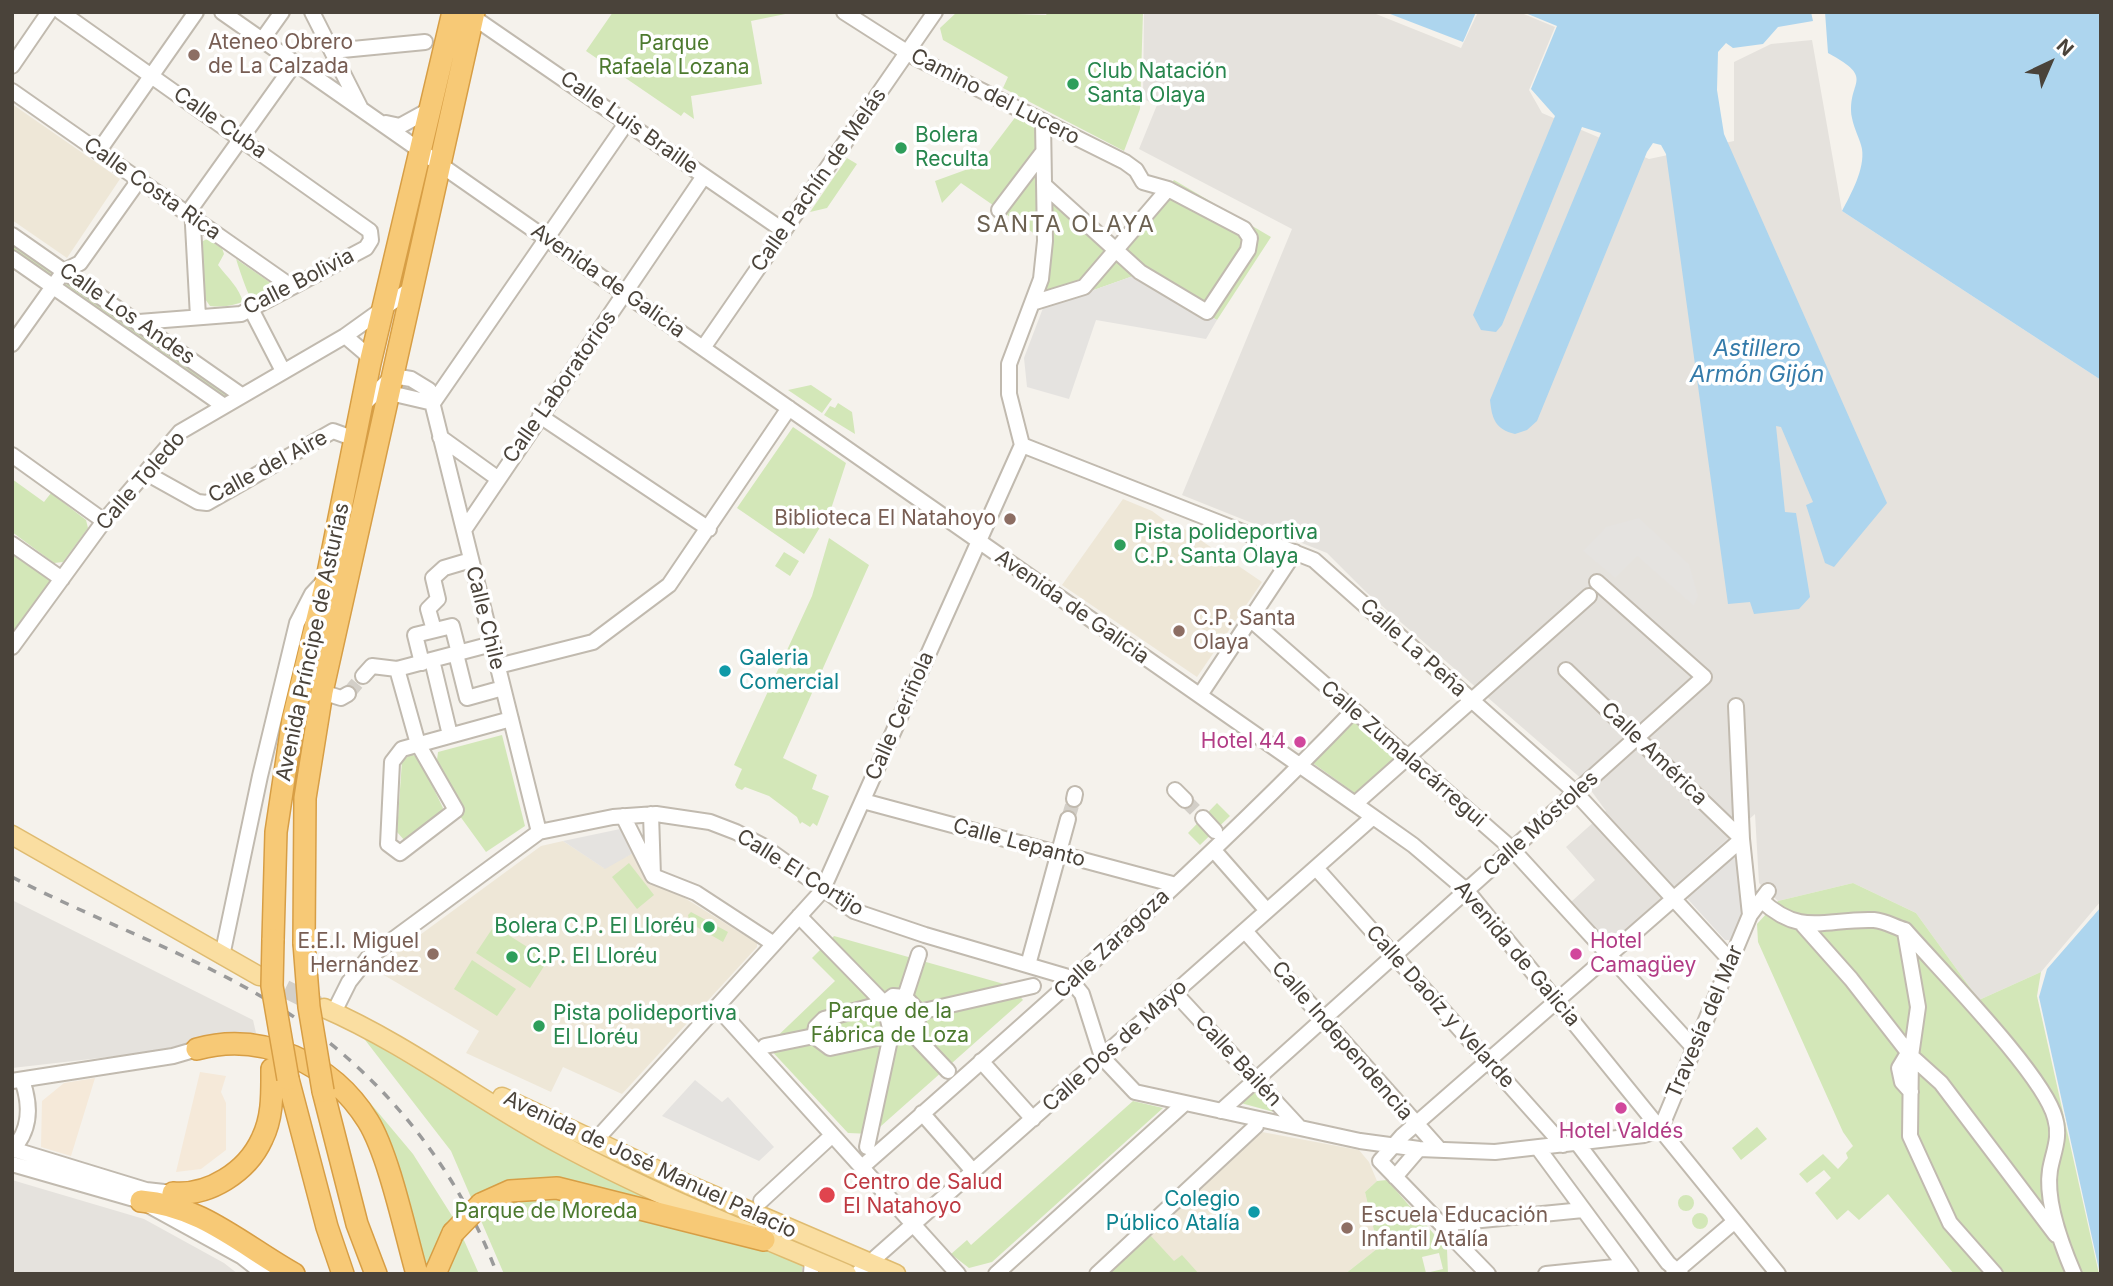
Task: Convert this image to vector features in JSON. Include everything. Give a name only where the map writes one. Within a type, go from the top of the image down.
[{"type":"highway","name":"Avenida Príncipe de Asturias","points":[[376,1274],[357,1224],[323,1091],[309,1007],[304,943],[305,798],[322,692],[412,288],[431,158],[432,108],[465,13]]},
{"type":"highway","name":"Avenida Príncipe de Asturias","points":[[340,1273],[280,1074],[265,981],[272,940],[279,807],[295,709],[327,578],[370,363],[431,158],[465,13]]},
{"type":"highway","points":[[197,1049],[222,1042],[258,1044],[306,1064],[352,1101],[368,1121],[378,1143],[417,1274]]},
{"type":"highway","points":[[173,1193],[199,1191],[229,1178],[243,1167],[262,1140],[280,1074]]},
{"type":"highway","points":[[435,1274],[453,1233],[481,1204],[510,1191],[540,1186],[764,1240]]},
{"type":"highway","points":[[141,1201],[156,1202],[237,1235],[294,1274]]},
{"type":"highway","points":[[340,1273],[357,1248],[357,1224]]},
{"type":"main road","points":[[12,835],[265,981]]},
{"type":"main road","name":"Avenida de José Manuel Palacio","points":[[329,1010],[407,1052],[560,1144],[764,1240],[811,1267],[847,1274]]},
{"type":"main road","name":"Avenida de José Manuel Palacio","points":[[407,1052],[863,1268],[895,1274]]},
{"type":"street","points":[[12,66],[49,12]]},
{"type":"street","name":"Calle Cuba","points":[[61,12],[369,231],[371,240]]},
{"type":"street","points":[[98,152],[196,12]]},
{"type":"street","name":"Avenida de Galicia","points":[[222,12],[1433,860],[1467,891],[1778,1274]]},
{"type":"street","points":[[262,40],[282,12]]},
{"type":"street","points":[[312,12],[361,108]]},
{"type":"street","name":"Camino del Lucero","points":[[844,12],[907,52],[1043,123],[1125,162],[1136,170],[1143,181],[1168,190]]},
{"type":"street","name":"Calle Pachín de Melás","points":[[703,348],[934,12]]},
{"type":"street","name":"Calle Luis Braille","points":[[465,13],[784,231]]},
{"type":"street","points":[[332,51],[425,41]]},
{"type":"street","points":[[198,317],[192,207],[295,63]]},
{"type":"street","name":"Calle Costa Rica","points":[[12,91],[292,287]]},
{"type":"street","points":[[381,122],[400,126],[432,108]]},
{"type":"street","points":[[362,406],[392,384],[433,403],[627,122]]},
{"type":"street","points":[[1022,445],[1009,394],[1009,364],[1041,279],[1045,241],[1043,123]]},
{"type":"street","points":[[999,211],[1021,177],[1044,152]]},
{"type":"street","name":"Calle Laboratorios","points":[[464,530],[704,176]]},
{"type":"street","points":[[1021,177],[1044,191],[1115,251],[1140,272],[1207,312],[1248,250],[1250,238],[1244,229],[1168,190],[1115,251],[1084,287],[1032,303]]},
{"type":"street","points":[[12,344],[64,271],[80,263],[139,180]]},
{"type":"street","name":"Calle Los Andes","points":[[12,235],[241,395]]},
{"type":"street","name":"Calle Bolivia","points":[[139,322],[241,314],[366,248],[371,240]]},
{"type":"street","name":"Calle Los Andes","points":[[12,258],[224,406]]},
{"type":"street","name":"Calle Toledo","points":[[12,647],[104,521],[180,432],[345,336],[412,288]]},
{"type":"street","points":[[251,309],[283,371]]},
{"type":"street","points":[[345,336],[365,354],[370,363]]},
{"type":"street","name":"Calle Chile","points":[[433,403],[539,832]]},
{"type":"street","points":[[498,666],[599,639],[669,585],[789,408]]},
{"type":"street","points":[[540,416],[709,529]]},
{"type":"street","name":"Calle del Aire","points":[[146,472],[198,502],[207,503],[333,431],[355,439]]},
{"type":"street","points":[[440,437],[497,478]]},
{"type":"street","name":"Calle Ceriñola","points":[[596,1141],[822,891],[1022,445]]},
{"type":"street","name":"Calle La Peña","points":[[1022,445],[1314,560],[1575,792],[1676,898],[1731,961]]},
{"type":"street","points":[[12,455],[104,521]]},
{"type":"street","points":[[12,544],[62,579]]},
{"type":"street","points":[[1200,695],[1295,552]]},
{"type":"street","points":[[433,631],[428,609],[438,599],[433,578],[444,568],[471,560]]},
{"type":"street","points":[[222,956],[260,776],[297,623],[312,594],[327,578]]},
{"type":"street","name":"Calle Móstoles","points":[[1221,1111],[1704,677],[1597,582]]},
{"type":"street","points":[[1355,804],[1470,698],[1589,596]]},
{"type":"street","name":"Calle Zumalacárregui","points":[[1250,619],[1511,848],[1693,1047]]},
{"type":"street","points":[[450,735],[427,662],[415,635],[452,626],[467,698],[503,688]]},
{"type":"street","points":[[367,671],[397,670],[492,644]]},
{"type":"street","points":[[397,670],[418,744],[456,810],[400,853],[388,844],[392,762],[402,749],[418,744],[450,735],[511,719]]},
{"type":"street","name":"Calle América","points":[[1566,670],[1639,737],[1741,839]]},
{"type":"street","points":[[322,692],[341,698],[348,694]]},
{"type":"street","name":"Travesía del Mar","points":[[1736,706],[1741,839],[1750,915]]},
{"type":"street","name":"Calle Zaragoza","points":[[862,1167],[1074,981],[1301,766],[1353,711]]},
{"type":"street","name":"Calle Lepanto","points":[[863,801],[1176,885]]},
{"type":"street","points":[[651,814],[653,876]]},
{"type":"street","name":"Calle El Cortijo","points":[[329,1010],[368,958],[539,832],[623,816],[651,814],[685,816],[736,832],[763,846],[853,911],[1074,981]]},
{"type":"street","points":[[623,816],[653,876],[727,911],[774,944]]},
{"type":"street","points":[[1203,817],[1215,831]]},
{"type":"street","name":"Calle Dos de Mayo","points":[[863,1268],[1373,817]]},
{"type":"street","points":[[1028,965],[1068,819]]},
{"type":"street","points":[[1583,1210],[1441,1224],[1380,1161],[1416,1125],[1741,839]]},
{"type":"street","points":[[1218,855],[1262,905]]},
{"type":"street","name":"Calle Daoíz y Velarde","points":[[1316,868],[1488,1061],[1571,1145],[1677,1273]]},
{"type":"street","name":"Travesía del Mar","points":[[1660,1130],[1750,915],[1765,896],[1782,918],[1803,925]]},
{"type":"street","points":[[799,916],[885,1007]]},
{"type":"street","points":[[1803,925],[1872,920],[1886,922],[1905,930],[2044,1094],[2055,1118],[2058,1143],[2050,1172],[2057,1236]]},
{"type":"street","points":[[1803,925],[1910,1052],[1945,1088],[2057,1236],[2074,1274]]},
{"type":"street","points":[[1905,930],[1918,1007],[1910,1052],[1910,1136],[1950,1223],[1995,1274]]},
{"type":"street","name":"Calle Independencia","points":[[1245,931],[1440,1150]]},
{"type":"street","points":[[905,996],[919,954]]},
{"type":"street","points":[[1074,981],[1082,993],[1102,1057],[1135,1092],[1300,1129],[1392,1147],[1419,1149],[1495,1152],[1571,1145],[1644,1135],[1660,1130]]},
{"type":"street","points":[[919,1012],[1033,986]]},
{"type":"street","name":"Calle Bailén","points":[[1175,993],[1300,1129]]},
{"type":"street","points":[[885,1007],[893,996],[905,996],[919,1012],[919,1024],[912,1033],[903,1037],[891,1031]]},
{"type":"street","points":[[717,1007],[958,1274]]},
{"type":"street","points":[[885,1007],[903,1009],[908,1017],[902,1026],[891,1031],[830,1048],[821,1044],[814,1036],[816,1027],[824,1019],[885,1007]]},
{"type":"street","points":[[824,1019],[830,1048]]},
{"type":"street","points":[[867,1147],[891,1031]]},
{"type":"street","points":[[912,1033],[948,1071]]},
{"type":"street","points":[[765,1046],[814,1036]]},
{"type":"street","points":[[173,1193],[146,1190],[13,1150],[29,1118],[30,1102],[17,1080],[173,1056],[197,1049]]},
{"type":"street","points":[[981,1061],[1033,1119]]},
{"type":"street","points":[[1911,1090],[1915,1074],[1920,1070],[1927,1071]]},
{"type":"street","points":[[996,1274],[1185,1103]]},
{"type":"street","points":[[922,1114],[973,1171]]},
{"type":"street","points":[[1097,1274],[1256,1126]]},
{"type":"street","points":[[761,1201],[827,1140]]},
{"type":"street","points":[[1538,1148],[1628,1270]]},
{"type":"street","points":[[1395,1177],[1419,1149]]},
{"type":"street","points":[[12,1164],[141,1201],[241,1256],[264,1274]]},
{"type":"street","points":[[2030,1200],[2042,1204],[2049,1202],[2052,1190]]},
{"type":"street","points":[[1677,1273],[1735,1221]]},
{"type":"street","points":[[1451,1223],[1451,1236],[1488,1274]]},
{"type":"street","points":[[1546,1274],[1628,1270]]},
{"type":"shaded area","points":[[1144,12],[1371,12],[1461,48],[1478,12],[1519,12],[1555,27],[1529,90],[1542,113],[1649,159],[1734,141],[1734,62],[1771,44],[1812,40],[1842,211],[2101,380],[2101,901],[2041,972],[1979,1000],[1916,913],[1853,883],[1778,901],[1759,883],[1755,814],[1610,944],[1571,902],[1595,880],[1566,847],[1606,811],[1584,781],[1366,592],[1327,553],[1182,495],[1292,229],[1139,149],[1157,105],[1143,99]]},
{"type":"shaded area","points":[[12,104],[120,179],[67,258],[12,220]]},
{"type":"shaded area","points":[[1136,275],[1217,320],[1206,339],[1096,320],[1069,399],[1027,387],[1024,358],[1043,308]]},
{"type":"shaded area","name":"C.P. Santa Olaya","points":[[1123,499],[1152,511],[1174,527],[1177,524],[1262,582],[1197,677],[1062,585]]},
{"type":"shaded area","points":[[1639,518],[1689,564],[1698,596],[1694,606],[1637,556],[1615,578],[1583,551],[1606,527]]},
{"type":"shaded area","points":[[625,828],[637,851],[605,869],[563,841]]},
{"type":"shaded area","points":[[1728,838],[1740,853],[1746,912],[1734,940],[1725,940],[1675,885]]},
{"type":"shaded area","points":[[563,841],[604,868],[637,851],[651,877],[757,943],[757,947],[622,1094],[563,1067],[551,1092],[466,1053],[479,1031],[377,971],[379,965],[541,846]]},
{"type":"shaded area","points":[[12,900],[253,1020],[256,1033],[226,1034],[152,1052],[12,1068]]},
{"type":"shaded area","points":[[200,1072],[226,1076],[221,1092],[226,1103],[226,1150],[201,1169],[176,1172]]},
{"type":"shaded area","points":[[95,1078],[71,1156],[41,1147],[42,1101],[64,1083]]},
{"type":"shaded area","points":[[695,1080],[722,1102],[728,1097],[774,1147],[759,1161],[662,1116]]},
{"type":"shaded area","points":[[1262,1132],[1359,1150],[1369,1162],[1377,1181],[1365,1192],[1378,1248],[1345,1274],[1107,1274]]},
{"type":"shaded area","points":[[12,1180],[144,1219],[224,1263],[238,1274],[12,1274]]},
{"type":"green space","name":"Parque Rafaela Lozana","points":[[613,12],[795,12],[751,21],[762,84],[691,96],[694,119],[684,112],[681,116],[586,51]]},
{"type":"green space","name":"Club Natación Santa Olaya","points":[[957,12],[1046,15],[1048,12],[1143,12],[1140,109],[1124,151],[1003,88],[1008,77],[943,40],[940,28]]},
{"type":"green space","points":[[1020,111],[1043,123],[1044,185],[1115,250],[1174,180],[1271,237],[1217,320],[1136,275],[1043,308],[1032,303],[1045,241],[961,183],[942,203],[935,181],[979,165]]},
{"type":"green space","points":[[847,158],[857,164],[827,208],[810,212]]},
{"type":"green space","points":[[12,235],[236,389],[224,406],[12,258]]},
{"type":"green space","points":[[207,239],[222,248],[224,254],[218,265],[239,292],[243,302],[210,306],[203,296],[201,242]]},
{"type":"green space","points":[[236,259],[271,283],[270,288],[250,299]]},
{"type":"green space","points":[[811,385],[832,399],[822,413],[788,390]]},
{"type":"green space","points":[[838,403],[852,412],[855,434],[824,415],[830,406],[835,408]]},
{"type":"green space","points":[[793,427],[846,463],[831,509],[804,554],[737,508]]},
{"type":"green space","points":[[12,479],[44,502],[51,493],[86,520],[88,528],[63,562],[54,563],[12,532]]},
{"type":"green space","points":[[829,538],[869,565],[783,758],[817,775],[812,789],[829,796],[817,826],[813,823],[810,827],[802,822],[800,824],[797,817],[769,796],[745,787],[742,790],[737,788],[735,785],[742,769],[734,765],[812,596]]},
{"type":"green space","points":[[12,544],[62,579],[12,647]]},
{"type":"green space","points":[[784,552],[799,561],[790,576],[775,566]]},
{"type":"green space","points":[[1353,717],[1397,756],[1356,794],[1310,761]]},
{"type":"green space","points":[[502,735],[525,826],[486,852],[457,812],[444,783],[448,779],[437,760],[438,752]]},
{"type":"green space","points":[[411,754],[419,758],[443,808],[441,815],[405,841],[397,832],[402,761]]},
{"type":"green space","points":[[1217,803],[1230,816],[1200,845],[1188,833]]},
{"type":"green space","name":"C.P. El Lloréu","points":[[629,863],[654,895],[637,909],[612,877]]},
{"type":"green space","points":[[1853,883],[1916,913],[1979,1000],[2041,972],[2037,996],[2099,1274],[1954,1274],[1888,1194],[1859,1220],[1848,1210],[1837,1220],[1815,1193],[1831,1178],[1824,1170],[1807,1183],[1799,1174],[1823,1154],[1838,1169],[1848,1158],[1846,1153],[1853,1146],[1843,1132],[1758,942],[1757,924],[1778,901]]},
{"type":"green space","name":"Bolera C.P. El Lloréu","points":[[691,912],[728,932],[723,942],[690,923],[688,915]]},
{"type":"green space","name":"C.P. El Lloréu","points":[[494,926],[548,960],[530,988],[476,953]]},
{"type":"green space","name":"Parque de la Fábrica de Loza","points":[[834,936],[1011,986],[1023,1000],[872,1134],[848,1133],[767,1046],[835,981],[812,958]]},
{"type":"green space","name":"C.P. El Lloréu","points":[[472,960],[516,989],[497,1016],[454,989]]},
{"type":"green space","name":"Parque de Moreda","points":[[362,1036],[578,1160],[688,1216],[802,1265],[802,1274],[504,1274],[451,1151]]},
{"type":"green space","points":[[1253,1089],[1274,1112],[1237,1102]]},
{"type":"green space","points":[[366,1098],[413,1154],[454,1219],[426,1273],[385,1133]]},
{"type":"green space","points":[[1133,1101],[1163,1108],[992,1262],[969,1268],[951,1254],[967,1240],[971,1245]]},
{"type":"green space","points":[[523,1115],[848,1262],[850,1267],[763,1234],[549,1133]]},
{"type":"green space","points":[[1757,1127],[1767,1139],[1741,1160],[1732,1148]]},
{"type":"green space","points":[[1387,1180],[1447,1249],[1448,1274],[1345,1274],[1378,1248],[1365,1192],[1377,1181]],"holes":[[[1439,1253],[1443,1269],[1426,1273],[1422,1257]]]},
{"type":"green space","points":[[1683,1195],[1689,1195],[1694,1203],[1692,1209],[1683,1211],[1678,1206],[1678,1200]]},
{"type":"green space","points":[[1697,1213],[1703,1213],[1708,1221],[1706,1227],[1697,1229],[1692,1224],[1692,1218]]},
{"type":"green space","points":[[1150,1235],[1174,1261],[1182,1255],[1199,1274],[1107,1274]]},
{"type":"green space","points":[[463,1238],[479,1274],[444,1274],[459,1241]]},
{"type":"water","points":[[1385,12],[1476,12],[1463,42]]},
{"type":"water","name":"Astillero Armón Gijón","points":[[1523,12],[1811,12],[1813,21],[1778,27],[1763,44],[1733,48],[1726,43],[1718,52],[1717,90],[1724,134],[1887,503],[1834,567],[1825,563],[1806,505],[1813,502],[1781,427],[1776,426],[1785,512],[1796,513],[1810,597],[1799,609],[1754,614],[1750,602],[1728,604],[1666,154],[1661,145],[1653,143],[1647,152],[1537,421],[1527,430],[1515,434],[1499,426],[1494,418],[1490,400],[1601,133],[1582,127],[1502,325],[1496,332],[1481,330],[1473,315],[1555,116],[1531,89],[1557,26]]},
{"type":"water","points":[[1825,12],[2101,12],[2101,380],[1842,211],[1856,181],[1862,157],[1851,105],[1856,75],[1852,69],[1828,53]]},
{"type":"water","points":[[2101,907],[2100,1274],[2039,997],[2047,969]]},
{"type":"tunnel","points":[[348,694],[363,676]]},
{"type":"tunnel","points":[[1068,819],[1074,799]]},
{"type":"tunnel","points":[[1185,800],[1203,818]]},
{"type":"tunnel","points":[[261,977],[318,1005]]},
{"type":"railway","points":[[12,877],[230,979],[297,1019],[330,1043],[390,1099],[441,1165],[463,1200],[497,1274]]},
{"type":"place","name":"Ateneo Obrero de La Calzada","points":[[194,55]]},
{"type":"place","name":"Club Natación Santa Olaya","points":[[1073,84]]},
{"type":"place","name":"Bolera Reculta","points":[[901,148]]},
{"type":"place","name":"Biblioteca El Natahoyo","points":[[1010,519]]},
{"type":"place","name":"Pista polideportiva C.P. Santa Olaya","points":[[1120,545]]},
{"type":"place","name":"C.P. Santa Olaya","points":[[1179,631]]},
{"type":"place","name":"Galeria Comercial","points":[[725,671]]},
{"type":"place","name":"Hotel 44","points":[[1300,742]]},
{"type":"place","name":"Bolera C.P. El Lloréu","points":[[709,927]]},
{"type":"place","name":"E.E.I. Miguel Hernández","points":[[433,954]]},
{"type":"place","name":"Hotel Camagüey","points":[[1576,954]]},
{"type":"place","name":"C.P. El Lloréu","points":[[512,957]]},
{"type":"place","name":"Pista polideportiva El Lloréu","points":[[539,1026]]},
{"type":"place","name":"Hotel Valdés","points":[[1621,1108]]},
{"type":"place","name":"Centro de Salud El Natahoyo","points":[[827,1195]]},
{"type":"place","name":"Colegio Público Atalía","points":[[1254,1212]]},
{"type":"place","name":"Escuela Educación Infantil Atalía","points":[[1347,1228]]},
{"type":"district","name":"SANTA OLAYA","points":[[1066,225]]}]
